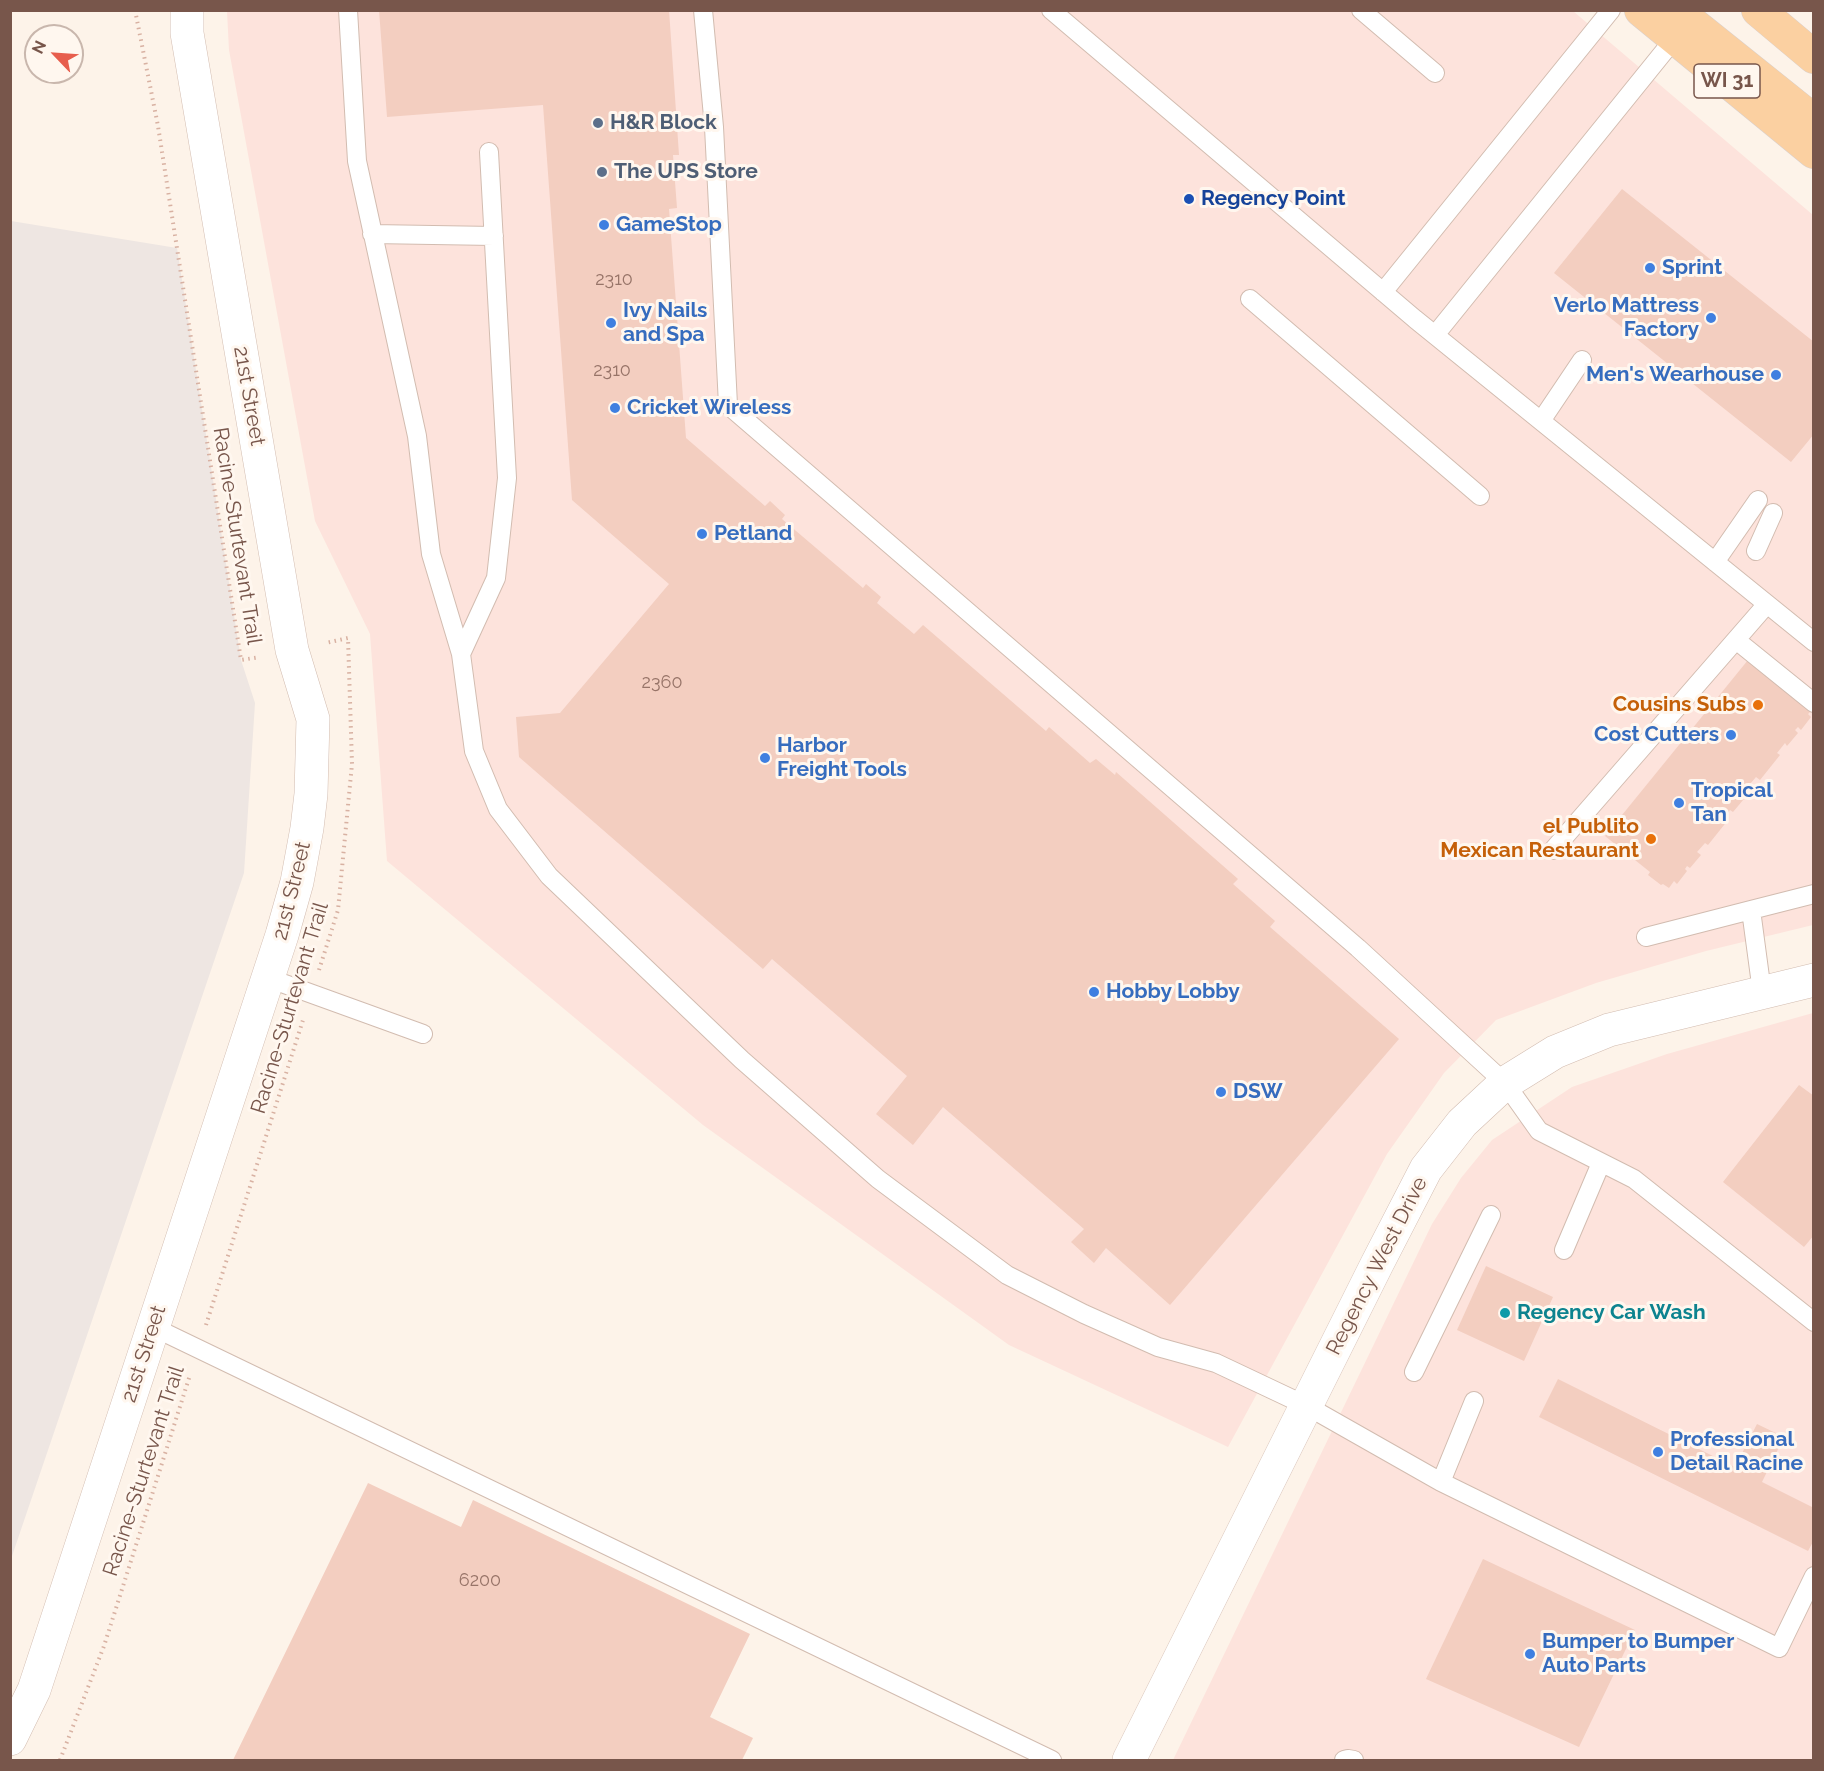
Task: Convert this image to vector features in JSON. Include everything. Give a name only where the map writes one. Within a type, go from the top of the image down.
[{"type":"main road","name":"WI 31","points":[[1641,10],[1680,20],[1814,152]]},
{"type":"main road","points":[[1758,10],[1814,57]]},
{"type":"main road","points":[[1680,20],[1814,121]]},
{"type":"street","name":"21st Street","points":[[10,1739],[34,1690],[268,978],[297,882],[307,828],[313,774],[313,719],[292,650],[187,33],[187,10]]},
{"type":"street","name":"Regency West Drive","points":[[1129,1761],[1426,1169],[1462,1123],[1505,1083],[1555,1052],[1609,1030],[1814,980]]},
{"type":"lane","points":[[348,10],[357,161],[417,436],[431,554],[460,654],[474,751],[498,809],[549,876],[742,1060],[878,1179],[1007,1275],[1084,1314],[1158,1347],[1216,1363],[1307,1406],[1441,1482],[1779,1648],[1814,1576]]},
{"type":"lane","points":[[703,10],[714,127],[728,405],[1349,940],[1505,1083],[1539,1131],[1634,1179],[1814,1322]]},
{"type":"lane","points":[[1051,10],[1434,335],[1767,604],[1810,632]]},
{"type":"lane","points":[[1361,10],[1435,73]]},
{"type":"lane","points":[[1383,292],[1611,10]]},
{"type":"lane","points":[[1434,335],[1680,20]]},
{"type":"lane","points":[[460,654],[496,578],[507,478],[489,152]]},
{"type":"lane","points":[[372,234],[494,237]]},
{"type":"lane","points":[[1250,298],[1480,496]]},
{"type":"lane","points":[[1541,421],[1582,360]]},
{"type":"lane","points":[[1715,562],[1758,500]]},
{"type":"lane","points":[[1756,551],[1773,513]]},
{"type":"lane","points":[[1553,850],[1767,604]]},
{"type":"lane","points":[[1736,640],[1814,703]]},
{"type":"lane","points":[[1646,937],[1814,894]]},
{"type":"lane","points":[[1751,910],[1762,992]]},
{"type":"lane","points":[[268,978],[423,1034]]},
{"type":"lane","points":[[1564,1250],[1601,1163]]},
{"type":"lane","points":[[1414,1372],[1491,1215]]},
{"type":"lane","points":[[153,1327],[1052,1761]]},
{"type":"lane","points":[[1441,1482],[1474,1401]]},
{"type":"lane","points":[[1344,1761],[1348,1759],[1354,1761]]},
{"type":"path","name":"Racine-Sturtevant Trail","points":[[60,1761],[104,1646],[338,910],[352,764],[348,638],[242,660],[158,126],[135,10]]},
{"type":"shaded area","points":[[227,11],[1573,11],[1813,215],[1813,925],[1706,951],[1596,983],[1496,1020],[1444,1073],[1387,1154],[1228,1447],[1009,1345],[703,1125],[387,861],[370,634],[315,521],[229,50]]},
{"type":"shaded area","points":[[11,221],[177,248],[241,660],[255,703],[244,873],[11,1559]]},
{"type":"shaded area","points":[[1813,1013],[1813,1760],[1173,1760],[1432,1224],[1461,1178],[1492,1140],[1572,1087],[1667,1054]]},
{"type":"building","points":[[379,10],[669,10],[679,155],[673,155],[677,208],[669,209],[686,438],[765,506],[770,501],[785,515],[782,519],[863,588],[866,584],[881,597],[877,603],[914,634],[923,625],[1046,731],[1049,727],[1090,763],[1096,759],[1115,775],[1116,772],[1238,879],[1233,884],[1275,921],[1270,927],[1399,1039],[1170,1305],[1106,1248],[1094,1263],[1071,1242],[1084,1229],[943,1107],[913,1145],[876,1114],[907,1076],[772,959],[763,969],[519,757],[516,717],[560,713],[669,584],[572,500],[543,105],[387,117]]},
{"type":"building","points":[[1622,189],[1814,342],[1814,434],[1791,462],[1554,273]]},
{"type":"building","points":[[1748,660],[1811,711],[1808,714],[1811,717],[1801,730],[1798,727],[1795,730],[1798,733],[1787,746],[1785,743],[1777,753],[1780,755],[1760,780],[1756,777],[1750,784],[1754,787],[1733,812],[1730,810],[1724,817],[1728,820],[1708,845],[1705,843],[1697,852],[1701,855],[1690,868],[1687,866],[1685,869],[1687,871],[1677,884],[1674,881],[1669,888],[1648,875],[1650,872],[1605,836]]},
{"type":"building","points":[[1799,1085],[1814,1096],[1814,1235],[1804,1247],[1723,1182]]},
{"type":"building","name":"Regency Car Wash","points":[[1486,1266],[1553,1297],[1524,1361],[1457,1330]]},
{"type":"building","name":"Professional Detail Racine","points":[[1558,1379],[1735,1467],[1757,1424],[1784,1437],[1762,1482],[1814,1508],[1814,1540],[1808,1551],[1539,1417]]},
{"type":"building","points":[[368,1483],[461,1527],[473,1500],[750,1634],[710,1717],[753,1738],[742,1760],[233,1760]]},
{"type":"building","name":"Bumper to Bumper Auto Parts","points":[[1483,1559],[1635,1630],[1579,1747],[1426,1679]]},
{"type":"place","name":"H&R Block","points":[[598,123]]},
{"type":"place","name":"The UPS Store","points":[[602,172]]},
{"type":"place","name":"Regency Point","points":[[1189,199]]},
{"type":"place","name":"GameStop","points":[[604,225]]},
{"type":"place","name":"Sprint","points":[[1650,268]]},
{"type":"place","name":"Verlo Mattress Factory","points":[[1711,318]]},
{"type":"place","name":"Ivy Nails and Spa","points":[[611,323]]},
{"type":"place","name":"Men's Wearhouse","points":[[1776,375]]},
{"type":"place","name":"Cricket Wireless","points":[[615,408]]},
{"type":"place","name":"Petland","points":[[702,534]]},
{"type":"place","name":"Cousins Subs","points":[[1758,705]]},
{"type":"place","name":"Cost Cutters","points":[[1731,735]]},
{"type":"place","name":"Harbor Freight Tools","points":[[765,758]]},
{"type":"place","name":"Tropical Tan","points":[[1679,803]]},
{"type":"place","name":"el Publito Mexican Restaurant","points":[[1651,839]]},
{"type":"place","name":"Hobby Lobby","points":[[1094,992]]},
{"type":"place","name":"DSW","points":[[1221,1092]]},
{"type":"place","name":"Regency Car Wash","points":[[1505,1313]]},
{"type":"place","name":"Professional Detail Racine","points":[[1658,1452]]},
{"type":"place","name":"Bumper to Bumper Auto Parts","points":[[1530,1654]]}]
